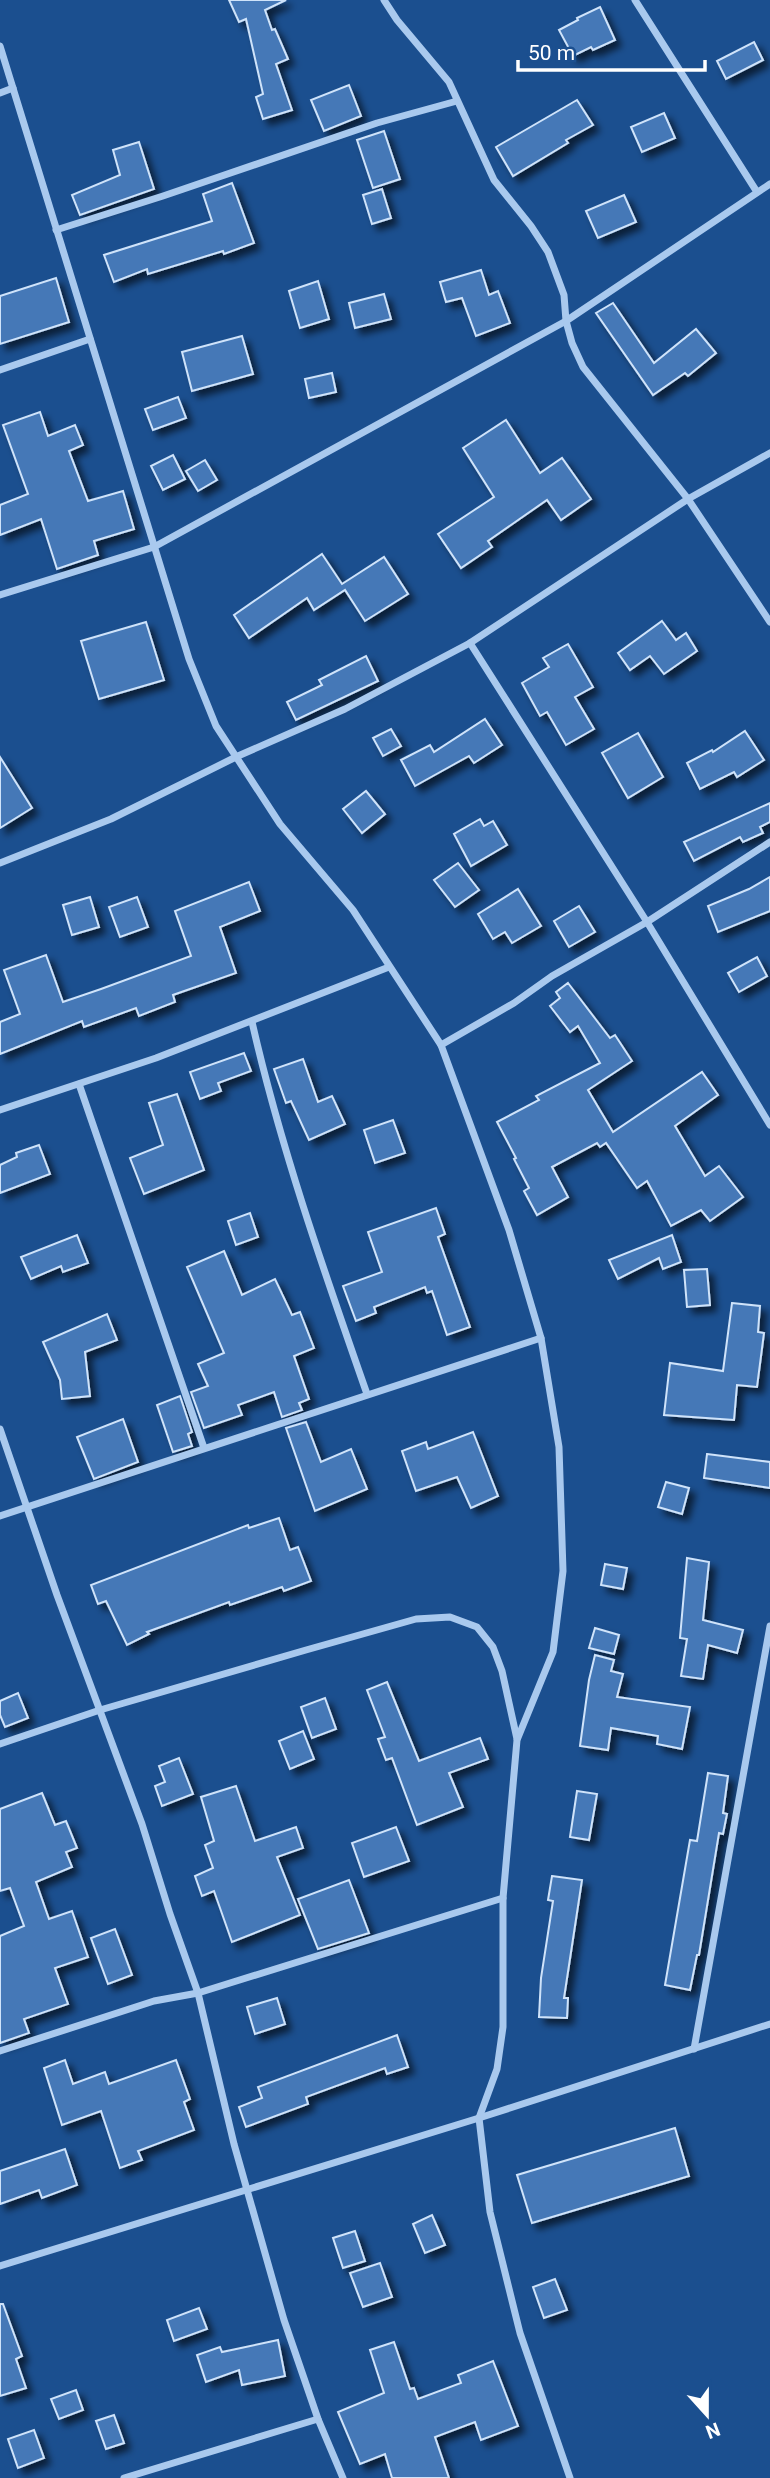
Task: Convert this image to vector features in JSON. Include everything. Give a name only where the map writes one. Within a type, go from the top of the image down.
[{"type":"street","points":[[384,0],[397,20],[449,82],[494,180],[548,252],[564,295],[566,321],[572,344],[583,367],[688,499],[770,622]]},
{"type":"street","points":[[635,0],[757,192]]},
{"type":"street","points":[[0,46],[189,659],[216,726],[280,824],[353,910],[441,1045],[509,1230],[541,1338],[559,1447],[563,1571],[553,1652],[517,1740],[503,1898],[503,2027],[497,2069],[479,2118],[490,2212],[517,2319],[570,2478]]},
{"type":"street","points":[[0,93],[13,88]]},
{"type":"street","points":[[56,230],[377,123],[457,101]]},
{"type":"street","points":[[0,595],[155,547],[566,321],[770,184]]},
{"type":"street","points":[[0,370],[90,339]]},
{"type":"street","points":[[0,863],[111,819],[238,756],[345,709],[470,643],[688,499],[770,453]]},
{"type":"street","points":[[470,643],[647,922],[770,1125]]},
{"type":"street","points":[[441,1045],[513,1003],[552,976],[647,922],[770,842]]},
{"type":"street","points":[[0,1110],[252,1022],[389,967]]},
{"type":"street","points":[[252,1022],[270,1100],[294,1179],[367,1394]]},
{"type":"street","points":[[79,1084],[204,1448]]},
{"type":"street","points":[[0,1516],[541,1338]]},
{"type":"street","points":[[0,1429],[142,1824],[198,1993],[247,2190],[284,2320],[318,2419],[343,2478]]},
{"type":"street","points":[[0,1744],[100,1710],[416,1619],[450,1617],[477,1627],[493,1647],[502,1671],[517,1740]]},
{"type":"street","points":[[694,2049],[770,1626]]},
{"type":"street","points":[[0,2051],[154,2001],[198,1993],[503,1898]]},
{"type":"street","points":[[0,2266],[479,2118],[770,2024]]},
{"type":"street","points":[[124,2478],[318,2419]]},
{"type":"building","points":[[229,0],[286,0],[265,10],[272,30],[275,29],[288,59],[276,64],[292,110],[263,119],[256,97],[263,94],[246,19],[239,22]]},
{"type":"building","points":[[600,7],[615,40],[573,56],[559,30]]},
{"type":"building","points":[[754,42],[763,60],[726,79],[717,61]]},
{"type":"building","points":[[349,85],[361,116],[324,131],[311,100]]},
{"type":"building","points":[[577,100],[593,125],[513,176],[496,147]]},
{"type":"building","points":[[664,113],[675,138],[642,152],[631,127]]},
{"type":"building","points":[[384,131],[400,179],[373,188],[357,140]]},
{"type":"building","points":[[139,142],[154,189],[80,215],[72,195],[120,175],[113,150]]},
{"type":"building","points":[[232,183],[254,243],[224,254],[223,251],[148,274],[147,269],[114,282],[104,255],[212,221],[203,194]]},
{"type":"building","points":[[382,189],[391,218],[372,224],[363,195]]},
{"type":"building","points":[[624,195],[636,222],[598,238],[586,211]]},
{"type":"building","points":[[481,270],[489,295],[498,291],[510,323],[476,336],[462,298],[446,302],[440,282]]},
{"type":"building","points":[[56,278],[69,322],[0,344],[0,296]]},
{"type":"building","points":[[318,281],[329,319],[300,328],[289,291]]},
{"type":"building","points":[[384,294],[391,319],[355,328],[349,303]]},
{"type":"building","points":[[613,303],[654,363],[696,329],[716,353],[688,376],[685,373],[653,395],[596,313]]},
{"type":"building","points":[[242,336],[253,374],[192,391],[182,352]]},
{"type":"building","points":[[332,373],[336,392],[309,398],[305,379]]},
{"type":"building","points":[[178,397],[186,418],[153,430],[145,409]]},
{"type":"building","points":[[40,412],[48,436],[75,425],[83,445],[69,451],[88,501],[123,491],[134,529],[94,541],[98,555],[57,569],[41,519],[0,535],[0,505],[28,494],[3,425]]},
{"type":"building","points":[[506,420],[540,473],[562,458],[591,499],[561,520],[547,500],[488,541],[492,547],[461,568],[438,534],[494,497],[463,448]]},
{"type":"building","points":[[173,455],[185,479],[163,490],[151,466]]},
{"type":"building","points":[[205,460],[217,480],[198,491],[186,471]]},
{"type":"building","points":[[322,554],[342,584],[384,557],[408,594],[365,621],[345,590],[314,610],[307,598],[249,638],[234,615]]},
{"type":"building","points":[[662,621],[676,640],[686,633],[697,651],[664,674],[650,656],[630,670],[618,653]]},
{"type":"building","points":[[146,622],[164,680],[99,699],[81,641]]},
{"type":"building","points":[[568,644],[593,687],[575,697],[594,729],[566,745],[547,712],[540,716],[522,683],[549,667],[543,658]]},
{"type":"building","points":[[366,656],[378,681],[296,720],[287,702],[322,685],[319,680]]},
{"type":"building","points":[[485,719],[502,745],[474,763],[469,756],[415,786],[401,760],[430,745],[434,752]]},
{"type":"building","points":[[391,729],[401,746],[383,756],[373,738]]},
{"type":"building","points":[[745,731],[764,760],[737,777],[734,772],[700,789],[687,763],[712,750],[713,752]]},
{"type":"building","points":[[638,733],[663,777],[628,798],[602,753]]},
{"type":"building","points":[[0,757],[32,808],[0,828]]},
{"type":"building","points":[[366,791],[385,814],[362,833],[343,809]]},
{"type":"building","points":[[770,803],[770,822],[760,827],[763,833],[743,842],[740,837],[694,861],[684,842]]},
{"type":"building","points":[[480,819],[484,826],[493,821],[507,845],[471,866],[454,834]]},
{"type":"building","points":[[458,863],[479,890],[455,907],[434,880]]},
{"type":"building","points":[[770,877],[770,911],[718,932],[708,906]]},
{"type":"building","points":[[249,882],[260,911],[220,927],[236,973],[173,995],[175,1002],[139,1016],[136,1008],[84,1027],[82,1021],[0,1054],[0,1022],[20,1014],[4,970],[46,955],[63,1002],[101,989],[191,956],[175,911]]},
{"type":"building","points":[[518,889],[541,926],[512,943],[505,932],[493,939],[478,914]]},
{"type":"building","points":[[90,897],[99,927],[72,935],[63,905]]},
{"type":"building","points":[[137,897],[148,927],[120,937],[109,907]]},
{"type":"building","points":[[579,906],[595,932],[569,947],[554,921]]},
{"type":"building","points":[[757,957],[767,976],[739,992],[728,973]]},
{"type":"building","points":[[568,983],[610,1038],[615,1035],[632,1061],[588,1090],[613,1132],[702,1072],[718,1095],[675,1126],[705,1176],[719,1166],[743,1197],[710,1221],[701,1210],[671,1226],[647,1181],[637,1188],[606,1143],[600,1147],[597,1143],[552,1167],[568,1197],[537,1215],[524,1191],[529,1188],[497,1122],[539,1100],[536,1096],[600,1063],[578,1026],[570,1032],[550,1006],[560,998],[556,992]]},
{"type":"building","points":[[244,1053],[251,1071],[218,1083],[221,1091],[200,1099],[190,1072]]},
{"type":"building","points":[[303,1059],[318,1102],[332,1096],[345,1124],[309,1140],[291,1101],[286,1103],[274,1069]]},
{"type":"building","points":[[177,1094],[204,1170],[144,1194],[130,1158],[163,1145],[149,1103]]},
{"type":"building","points":[[393,1120],[405,1153],[375,1163],[364,1130]]},
{"type":"building","points":[[39,1145],[50,1174],[0,1193],[0,1165],[17,1157],[16,1153]]},
{"type":"building","points":[[436,1208],[445,1234],[438,1237],[470,1327],[447,1335],[432,1291],[427,1293],[425,1287],[374,1307],[376,1313],[356,1321],[343,1286],[382,1272],[368,1232]]},
{"type":"building","points":[[250,1213],[258,1237],[236,1245],[228,1221]]},
{"type":"building","points":[[77,1235],[88,1263],[63,1272],[61,1266],[31,1279],[21,1257]]},
{"type":"building","points":[[672,1235],[681,1262],[663,1269],[659,1258],[618,1279],[609,1260]]},
{"type":"building","points":[[224,1251],[242,1295],[275,1279],[292,1315],[300,1312],[314,1348],[294,1356],[309,1399],[299,1403],[302,1410],[282,1417],[274,1392],[238,1405],[242,1415],[204,1428],[191,1392],[208,1386],[198,1364],[224,1353],[187,1267]]},
{"type":"building","points":[[707,1269],[710,1305],[687,1307],[684,1270]]},
{"type":"building","points":[[732,1303],[760,1306],[758,1332],[764,1333],[757,1387],[737,1385],[734,1420],[664,1415],[670,1363],[723,1371]]},
{"type":"building","points":[[107,1314],[117,1340],[85,1352],[90,1396],[62,1399],[60,1380],[43,1342]]},
{"type":"building","points":[[180,1396],[192,1432],[188,1434],[192,1446],[173,1452],[157,1405]]},
{"type":"building","points":[[123,1419],[138,1462],[94,1479],[77,1437]]},
{"type":"building","points":[[306,1422],[321,1462],[351,1449],[367,1489],[315,1511],[286,1428]]},
{"type":"building","points":[[473,1432],[498,1496],[471,1508],[457,1477],[416,1491],[402,1451],[426,1442],[428,1449]]},
{"type":"building","points":[[707,1454],[770,1462],[770,1488],[704,1478]]},
{"type":"building","points":[[666,1482],[689,1488],[682,1514],[658,1507]]},
{"type":"building","points":[[279,1518],[290,1550],[298,1547],[311,1581],[284,1591],[282,1587],[230,1605],[229,1602],[147,1632],[149,1634],[127,1645],[106,1601],[98,1604],[91,1585],[248,1525],[249,1528]]},
{"type":"building","points":[[687,1558],[709,1562],[703,1620],[743,1630],[737,1653],[708,1645],[703,1679],[681,1676],[687,1639],[680,1638]]},
{"type":"building","points":[[605,1564],[627,1568],[623,1589],[601,1585]]},
{"type":"building","points":[[595,1628],[619,1635],[614,1654],[589,1648]]},
{"type":"building","points":[[595,1655],[614,1660],[611,1671],[623,1674],[617,1697],[690,1707],[682,1749],[657,1744],[658,1736],[611,1728],[608,1750],[580,1746]]},
{"type":"building","points":[[387,1682],[419,1761],[480,1738],[488,1759],[449,1773],[463,1807],[417,1825],[392,1758],[386,1760],[378,1739],[385,1737],[367,1690]]},
{"type":"building","points":[[18,1693],[28,1718],[5,1727],[0,1715],[0,1701]]},
{"type":"building","points":[[325,1698],[336,1729],[312,1738],[301,1707]]},
{"type":"building","points":[[303,1731],[314,1759],[290,1769],[279,1741]]},
{"type":"building","points":[[179,1758],[193,1794],[162,1806],[155,1786],[165,1782],[159,1766]]},
{"type":"building","points":[[708,1773],[728,1776],[723,1813],[727,1814],[723,1834],[719,1833],[699,1955],[690,1990],[665,1985],[690,1840],[697,1841]]},
{"type":"building","points":[[236,1786],[255,1841],[296,1827],[303,1848],[277,1857],[300,1915],[232,1942],[214,1891],[202,1896],[195,1876],[213,1868],[205,1845],[214,1841],[201,1797]]},
{"type":"building","points":[[577,1791],[597,1794],[589,1840],[570,1837]]},
{"type":"building","points":[[42,1793],[55,1825],[66,1821],[77,1848],[66,1852],[72,1867],[36,1882],[49,1919],[72,1911],[88,1957],[55,1968],[68,2004],[24,2019],[29,2033],[0,2043],[0,1936],[24,1926],[10,1888],[0,1891],[0,1809]]},
{"type":"building","points":[[396,1827],[409,1861],[364,1877],[352,1843]]},
{"type":"building","points":[[552,1876],[582,1880],[564,1998],[568,1998],[567,2018],[539,2017],[541,1978],[553,1901],[548,1900]]},
{"type":"building","points":[[349,1880],[369,1933],[318,1949],[298,1899]]},
{"type":"building","points":[[115,1929],[132,1975],[108,1984],[91,1938]]},
{"type":"building","points":[[277,1998],[285,2024],[255,2034],[247,2007]]},
{"type":"building","points":[[397,2035],[408,2067],[387,2074],[385,2068],[306,2097],[308,2104],[246,2127],[239,2107],[262,2098],[258,2087]]},
{"type":"building","points":[[65,2060],[73,2084],[105,2072],[109,2084],[176,2060],[190,2099],[184,2102],[194,2130],[138,2151],[142,2160],[120,2168],[101,2111],[62,2125],[44,2068]]},
{"type":"building","points":[[675,2128],[689,2176],[532,2223],[517,2175]]},
{"type":"building","points":[[65,2149],[77,2185],[42,2198],[39,2190],[0,2204],[0,2171]]},
{"type":"building","points":[[432,2215],[445,2245],[425,2253],[413,2224]]},
{"type":"building","points":[[355,2231],[365,2261],[343,2268],[333,2238]]},
{"type":"building","points":[[380,2263],[392,2297],[363,2307],[350,2273]]},
{"type":"building","points":[[555,2279],[567,2310],[544,2318],[533,2287]]},
{"type":"building","points":[[0,2304],[3,2304],[22,2356],[16,2359],[26,2388],[0,2396]]},
{"type":"building","points":[[199,2308],[207,2329],[174,2341],[167,2320]]},
{"type":"building","points":[[278,2340],[285,2376],[242,2385],[239,2370],[206,2382],[197,2355],[220,2347],[222,2352]]},
{"type":"building","points":[[394,2342],[410,2389],[414,2388],[418,2399],[461,2383],[458,2375],[493,2361],[518,2426],[481,2440],[475,2422],[435,2437],[449,2478],[392,2478],[385,2454],[360,2464],[338,2412],[384,2393],[370,2350]]},
{"type":"building","points":[[76,2390],[83,2410],[59,2419],[51,2399]]},
{"type":"building","points":[[114,2415],[124,2443],[106,2449],[96,2421]]},
{"type":"building","points":[[34,2430],[44,2458],[18,2468],[8,2439]]}]
